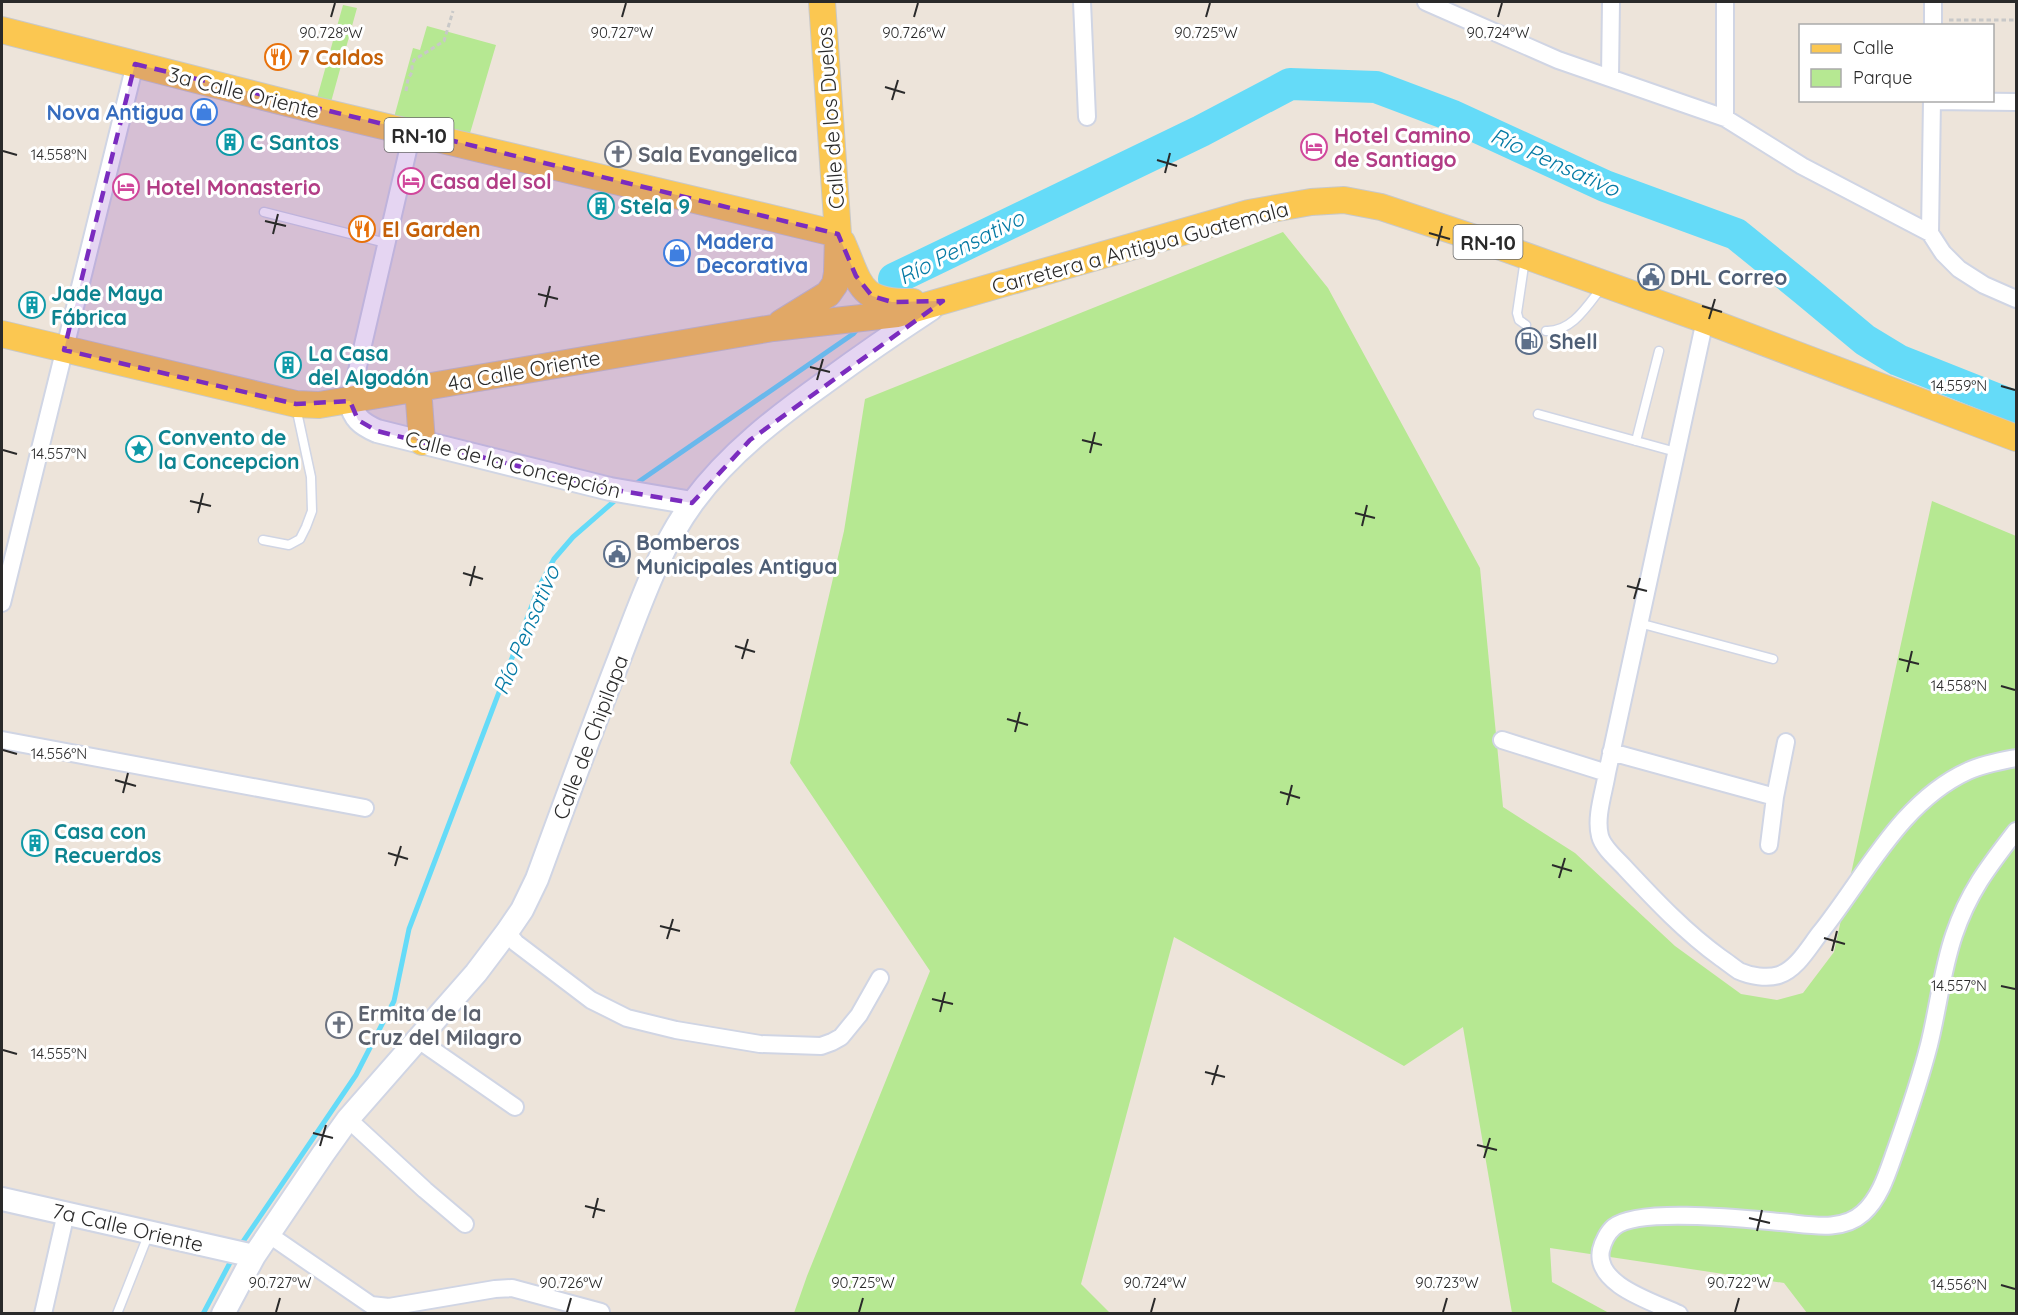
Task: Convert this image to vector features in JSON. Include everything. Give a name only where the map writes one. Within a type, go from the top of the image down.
[{"type":"main road","name":"Calle de los Duelos","points":[[773,328],[828,294],[835,284],[837,273],[838,234],[822,2]]},
{"type":"main road","name":"3a Calle Oriente","points":[[2,30],[307,108],[838,234]]},
{"type":"main road","name":"Carretera a Antigua Guatemala","points":[[943,301],[1249,213],[1311,202],[1344,200],[1382,207],[1526,256],[1705,320],[2016,438]]},
{"type":"main road","name":"Calle de los Duelos","points":[[838,234],[856,276],[866,291],[870,308]]},
{"type":"main road","name":"RN-10","points":[[870,308],[943,301]]},
{"type":"main road","name":"Calle de Chipilapa","points":[[224,1310],[259,1230],[267,1222],[273,1226],[348,1119],[476,973],[522,910],[537,879],[642,601],[670,539],[692,503],[724,465],[750,440],[845,368],[943,301]]},
{"type":"main road","name":"4a Calle Oriente","points":[[2,334],[296,404],[319,405],[773,328],[870,308]]},
{"type":"main road","points":[[418,388],[422,442]]},
{"type":"main road","name":"Calle de la Concepción","points":[[351,401],[352,412],[358,420],[376,431],[610,489],[692,503]]},
{"type":"main road","name":"7a Calle Oriente","points":[[2,1199],[247,1254]]},
{"type":"street","points":[[1082,2],[1087,117]]},
{"type":"street","points":[[1426,2],[1558,60],[1725,118],[1802,166],[1930,233],[1943,253],[1959,268],[1984,285],[2016,299]]},
{"type":"street","points":[[1610,77],[1611,2]]},
{"type":"street","points":[[1725,2],[1725,118]]},
{"type":"street","points":[[1933,2],[1933,23]]},
{"type":"street","points":[[2,603],[135,64]]},
{"type":"street","points":[[1930,233],[1932,102]]},
{"type":"street","points":[[1994,102],[2016,102]]},
{"type":"street","points":[[351,401],[411,133]]},
{"type":"street","points":[[1705,320],[1611,752],[1599,820],[1600,837],[1659,905],[1702,945],[1740,972],[1759,977],[1780,975],[1797,962],[1838,912],[1893,834],[1917,806],[1943,785],[1969,771],[2016,758]]},
{"type":"street","points":[[2,740],[365,808]]},
{"type":"street","points":[[1502,740],[1607,773]]},
{"type":"street","points":[[1769,845],[1775,797],[1786,742]]},
{"type":"street","points":[[1611,752],[1775,797]]},
{"type":"street","points":[[1679,1314],[1620,1286],[1605,1273],[1600,1257],[1603,1243],[1615,1226],[1634,1218],[1733,1218],[1831,1226],[1850,1222],[1863,1213],[1876,1198],[1906,1120],[1928,1048],[1953,937],[1967,901],[1987,869],[2016,831]]},
{"type":"street","points":[[507,932],[516,943],[591,1000],[627,1018],[676,1030],[760,1044],[821,1046],[832,1042],[841,1036],[859,1015],[880,978]]},
{"type":"street","points":[[417,1039],[515,1107]]},
{"type":"street","points":[[348,1119],[465,1224]]},
{"type":"street","points":[[43,1314],[66,1213]]},
{"type":"street","points":[[273,1226],[363,1301],[390,1310],[495,1289],[512,1288],[601,1312]]},
{"type":"lane","points":[[264,212],[386,243]]},
{"type":"lane","points":[[1526,256],[1517,313],[1519,320],[1526,325]]},
{"type":"lane","points":[[1546,331],[1561,329],[1573,322],[1605,284]]},
{"type":"lane","points":[[1636,441],[1659,351]]},
{"type":"lane","points":[[263,540],[289,545],[300,539],[312,511],[312,477],[304,451],[296,404]]},
{"type":"lane","points":[[1538,414],[1676,452]]},
{"type":"lane","points":[[1639,623],[1773,659]]},
{"type":"lane","points":[[117,1314],[149,1232]]},
{"type":"path","points":[[406,90],[414,60],[444,40],[453,10]]},
{"type":"path","points":[[1933,23],[2016,20]]},
{"type":"highlighted area","points":[[135,64],[838,234],[856,276],[872,296],[892,302],[943,301],[750,440],[692,503],[610,489],[377,431],[358,420],[350,401],[296,404],[64,350]]},
{"type":"green space","points":[[343,5],[357,8],[331,102],[317,98]]},
{"type":"green space","points":[[427,26],[496,45],[468,140],[393,121],[413,48],[420,50]]},
{"type":"green space","points":[[1283,232],[1328,288],[1480,568],[1503,807],[1575,853],[1675,946],[1741,994],[1777,1000],[1803,993],[1834,952],[1932,501],[2016,536],[2016,1313],[1807,1313],[1784,1283],[1550,1248],[1552,1282],[1609,1313],[1512,1313],[1463,1027],[1404,1066],[1174,937],[1081,1284],[1110,1313],[794,1313],[930,971],[790,763],[844,531],[865,399]]},
{"type":"waterway","name":"Río Pensativo","points":[[894,279],[1201,131],[1290,84],[1376,87],[1453,116],[1605,186],[1736,234],[1865,340],[1898,360],[2016,407]]},
{"type":"waterway","name":"Río Pensativo","points":[[883,292],[894,279]]},
{"type":"waterway","name":"Río Pensativo","points":[[631,487],[853,334],[859,327]]},
{"type":"waterway","name":"Río Pensativo","points":[[240,1246],[356,1075],[394,1001],[409,929],[539,587],[554,559],[573,537],[619,497]]},
{"type":"waterway","name":"Río Pensativo","points":[[203,1314],[233,1257]]},
{"type":"place","name":"7 Caldos","points":[[278,57]]},
{"type":"place","name":"Nova Antigua","points":[[204,112]]},
{"type":"place","name":"C Santos","points":[[230,142]]},
{"type":"place","name":"Hotel Camino de Santiago","points":[[1314,147]]},
{"type":"place","name":"Sala Evangelica","points":[[618,154]]},
{"type":"place","name":"Casa del sol","points":[[411,181]]},
{"type":"place","name":"Hotel Monasterio","points":[[126,187]]},
{"type":"place","name":"Stela 9","points":[[601,206]]},
{"type":"place","name":"El Garden","points":[[362,229]]},
{"type":"place","name":"Madera Decorativa","points":[[677,253]]},
{"type":"place","name":"DHL Correo","points":[[1651,277]]},
{"type":"place","name":"Jade Maya Fábrica","points":[[32,305]]},
{"type":"place","name":"Shell","points":[[1529,341]]},
{"type":"place","name":"La Casa del Algodón","points":[[288,365]]},
{"type":"place","name":"Convento de la Concepcion","points":[[139,449]]},
{"type":"place","name":"Bomberos Municipales Antigua","points":[[617,554]]},
{"type":"place","name":"Casa con Recuerdos","points":[[35,843]]},
{"type":"place","name":"Ermita de la Cruz del Milagro","points":[[339,1025]]}]
